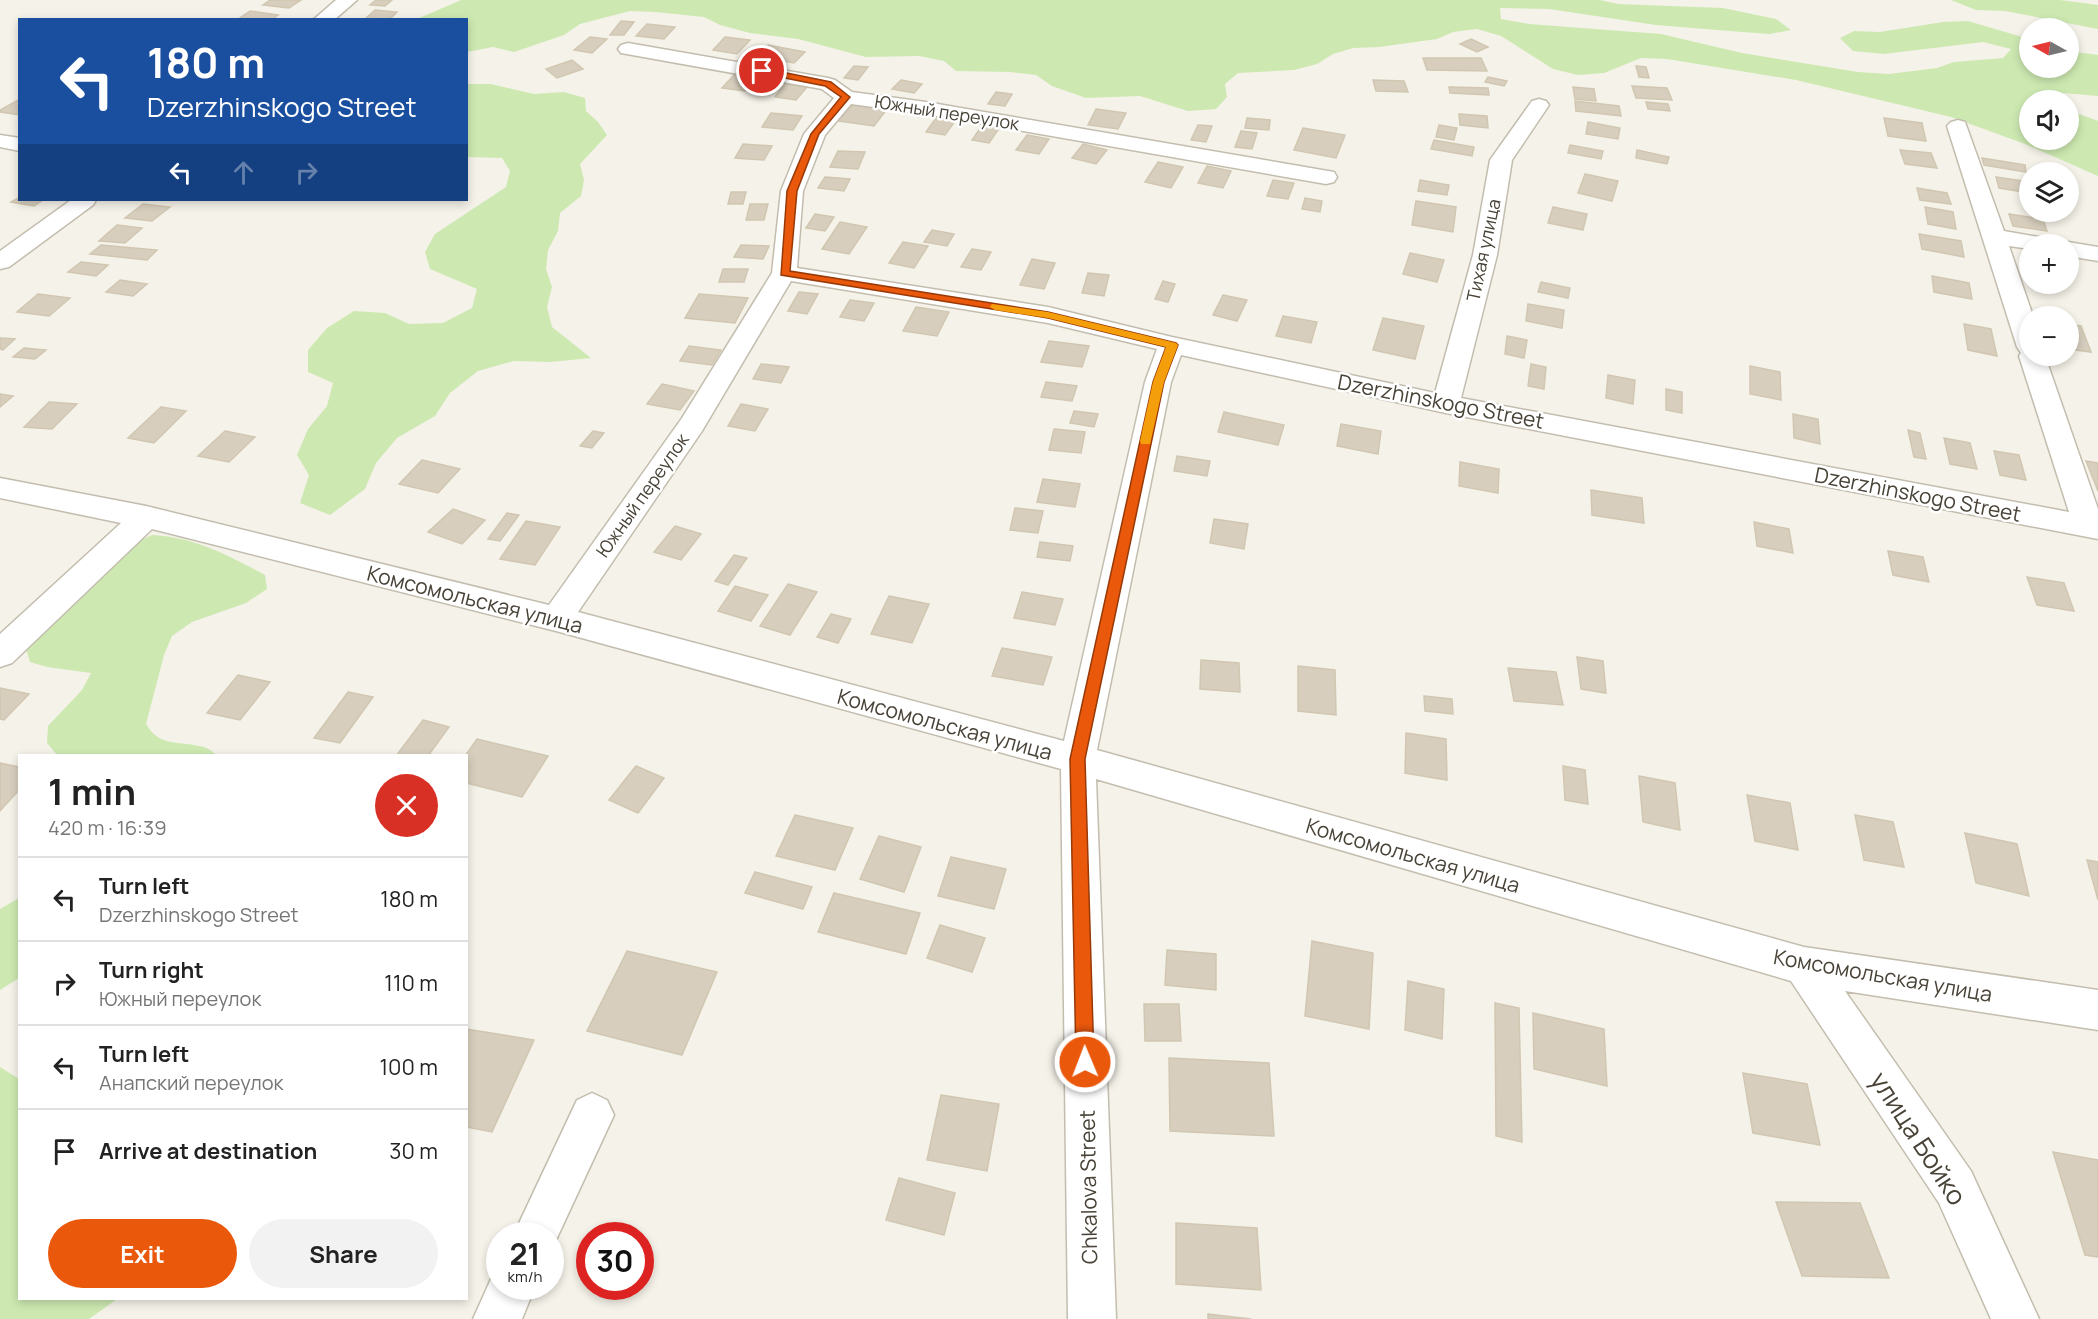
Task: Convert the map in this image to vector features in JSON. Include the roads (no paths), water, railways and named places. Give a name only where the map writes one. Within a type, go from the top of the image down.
[{"type":"street","points":[[325,18],[348,0]]},
{"type":"street","points":[[628,49],[828,84],[846,97]]},
{"type":"street","name":"Южный переулок","points":[[556,619],[692,424],[784,273],[792,191],[815,134],[846,97],[938,110],[1326,177]]},
{"type":"street","name":"Тихая улица","points":[[1446,404],[1485,255],[1501,160],[1539,105]]},
{"type":"street","points":[[1958,126],[2019,314]]},
{"type":"street","points":[[0,141],[18,145]]},
{"type":"street","points":[[0,262],[85,201]]},
{"type":"street","points":[[1993,236],[2019,240]]},
{"type":"street","points":[[2079,251],[2098,254]]},
{"type":"street","name":"Dzerzhinskogo Street","points":[[784,273],[1048,315],[1172,345],[1446,404],[2093,527]]},
{"type":"street","name":"Chkalova Street","points":[[1092,1319],[1078,759],[1158,382],[1172,345]]},
{"type":"street","points":[[2036,366],[2093,527]]},
{"type":"street","name":"Комсомольская улица","points":[[0,488],[146,517],[556,619],[1078,759],[1804,966],[2098,1010]]},
{"type":"street","points":[[0,654],[146,517]]},
{"type":"street","name":"улица Бойко","points":[[1804,966],[1955,1187],[2016,1319]]},
{"type":"street","points":[[542,1222],[592,1115]]},
{"type":"street","points":[[497,1319],[506,1300]]}]
